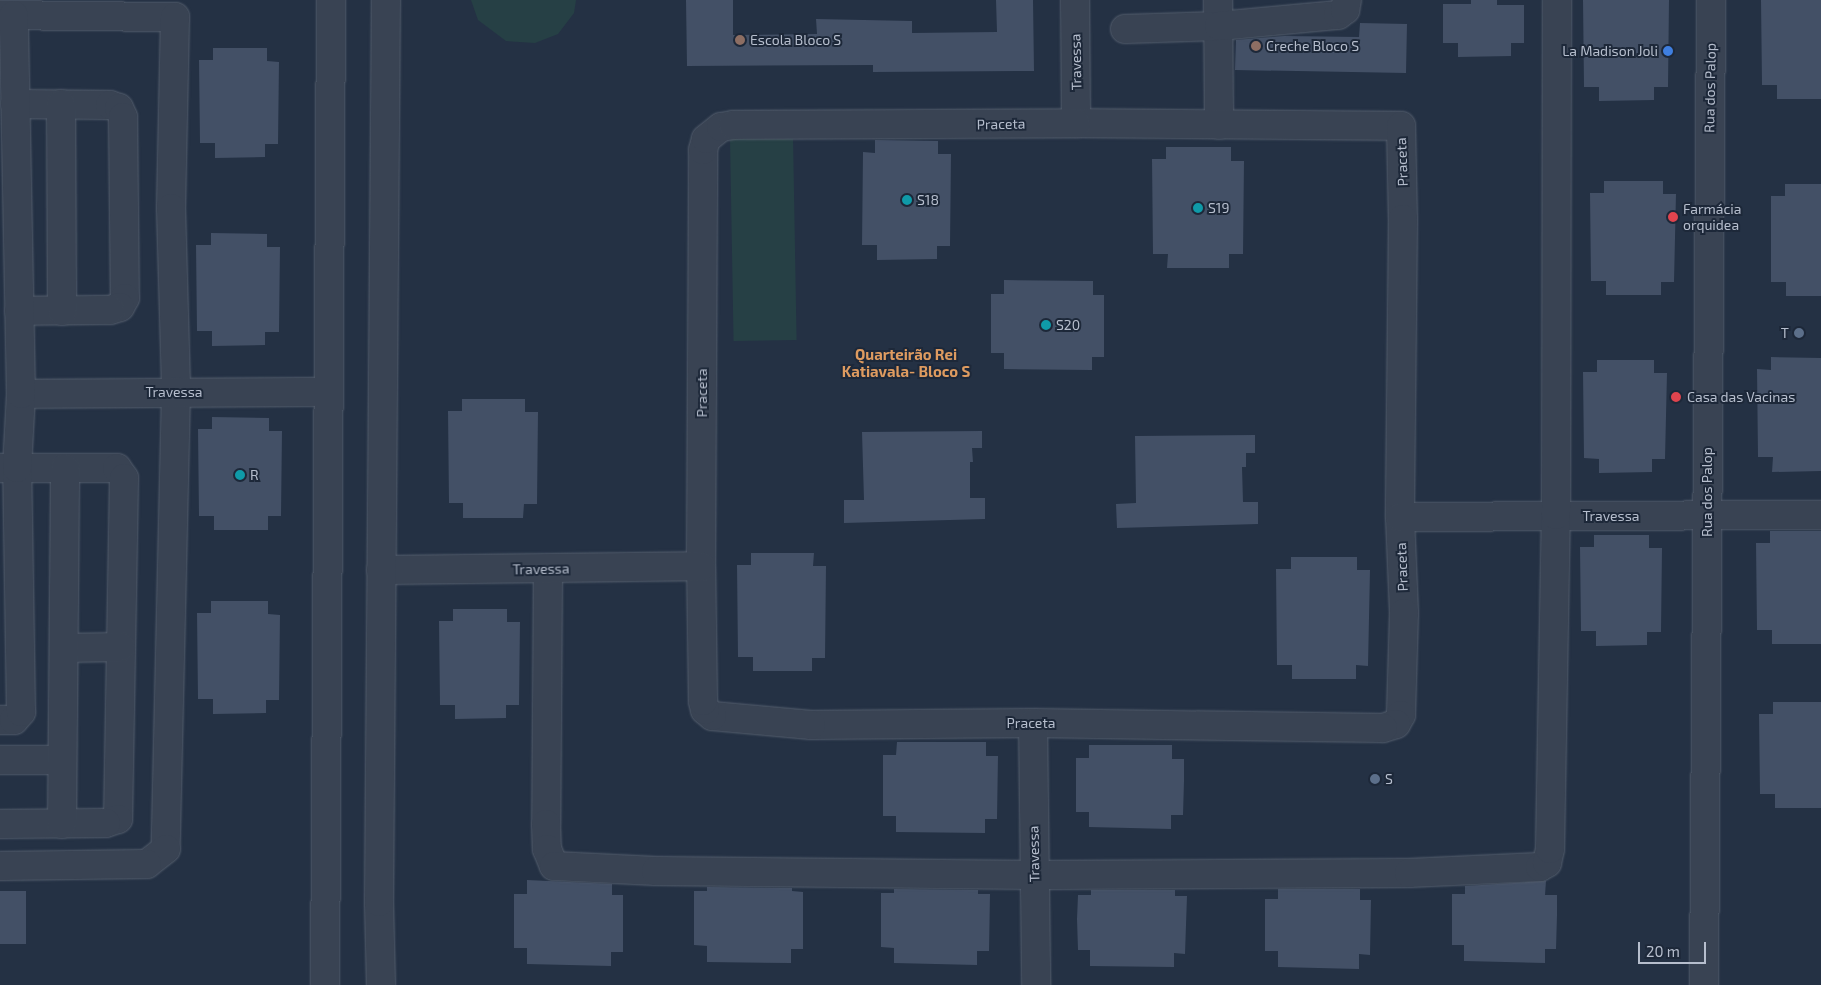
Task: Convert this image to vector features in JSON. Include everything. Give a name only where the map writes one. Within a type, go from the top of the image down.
[{"type":"street","points":[[325,985],[331,0]]},
{"type":"street","points":[[381,985],[379,902],[386,0]]},
{"type":"street","name":"Travessa","points":[[1075,0],[1076,123]]},
{"type":"street","points":[[1125,29],[1218,13],[1338,15],[1345,10],[1348,0]]},
{"type":"street","points":[[548,569],[546,824],[547,849],[554,866],[656,871],[1034,875],[1409,873],[1540,867],[1547,862],[1550,850],[1556,515],[1557,0]]},
{"type":"street","name":"Rua dos Palop","points":[[1704,985],[1711,0]]},
{"type":"street","points":[[0,720],[14,720],[21,712],[9,574],[9,468],[20,394],[15,104],[7,15],[143,8],[175,17],[171,208],[176,391],[166,850],[148,864],[0,866]]},
{"type":"street","points":[[1218,13],[1219,125]]},
{"type":"street","points":[[15,104],[110,104],[118,108],[123,117],[125,298],[120,307],[110,310],[19,311]]},
{"type":"street","points":[[61,104],[62,311]]},
{"type":"street","name":"Praceta","points":[[1076,123],[1219,125],[1401,126],[1403,219],[1400,517],[1404,706],[1396,724],[1383,728],[1033,722],[810,725],[712,716],[706,710],[703,701],[701,566],[703,150],[712,132],[732,125],[1076,123]]},
{"type":"street","name":"Travessa","points":[[20,394],[176,391],[328,392]]},
{"type":"street","points":[[0,824],[106,823],[118,819],[124,478],[117,468],[9,468]]},
{"type":"street","points":[[62,824],[66,468]]},
{"type":"street","name":"Travessa","points":[[1400,517],[1821,515]]},
{"type":"street","name":"Travessa","points":[[381,570],[701,566]]},
{"type":"street","points":[[64,648],[122,647]]},
{"type":"street","name":"Travessa","points":[[1033,722],[1036,985]]},
{"type":"street","points":[[0,760],[62,760]]},
{"type":"green space","points":[[471,0],[576,0],[574,13],[558,34],[535,43],[506,41],[478,20]]},
{"type":"green space","points":[[793,136],[797,340],[734,341],[730,137]]},
{"type":"building","points":[[686,0],[733,0],[733,35],[817,34],[816,19],[912,21],[912,33],[997,32],[996,0],[1033,0],[1034,71],[873,72],[873,65],[687,66]]},
{"type":"building","points":[[1471,0],[1497,0],[1497,5],[1524,5],[1524,43],[1511,43],[1511,56],[1458,57],[1458,43],[1443,43],[1443,4],[1471,4]]},
{"type":"building","points":[[1583,0],[1669,0],[1668,87],[1654,87],[1654,100],[1599,101],[1599,87],[1584,87]]},
{"type":"building","points":[[1761,0],[1821,0],[1821,99],[1777,99],[1777,85],[1762,85]]},
{"type":"building","points":[[1360,23],[1407,24],[1406,73],[1235,70],[1236,40],[1284,36],[1359,37]]},
{"type":"building","points":[[213,48],[267,48],[267,61],[279,62],[278,144],[265,144],[265,157],[215,158],[215,143],[200,143],[199,60],[213,60]]},
{"type":"building","name":"S18","points":[[875,140],[938,141],[938,154],[951,154],[950,246],[937,246],[937,259],[877,260],[877,245],[862,245],[863,152],[875,153]]},
{"type":"building","name":"S19","points":[[1166,147],[1231,147],[1231,161],[1244,161],[1243,254],[1229,254],[1229,268],[1167,268],[1168,254],[1153,254],[1152,159],[1166,159]]},
{"type":"building","points":[[1604,181],[1663,181],[1663,194],[1676,194],[1674,282],[1661,282],[1661,295],[1606,295],[1606,281],[1591,281],[1590,193],[1604,193]]},
{"type":"building","points":[[1785,184],[1821,184],[1821,296],[1786,296],[1786,282],[1771,282],[1771,196],[1785,196]]},
{"type":"building","points":[[211,233],[267,234],[267,247],[280,247],[279,332],[265,332],[265,345],[212,346],[212,331],[197,331],[196,245],[211,245]]},
{"type":"building","name":"S20","points":[[1004,280],[1093,281],[1093,295],[1104,295],[1104,357],[1092,357],[1092,370],[1004,369],[1004,353],[991,353],[991,294],[1004,294]]},
{"type":"building","points":[[1771,357],[1821,358],[1821,471],[1772,472],[1773,457],[1758,457],[1757,369],[1771,370]]},
{"type":"building","points":[[1597,360],[1654,360],[1654,373],[1667,373],[1665,459],[1652,459],[1652,472],[1599,473],[1599,459],[1584,458],[1583,372],[1597,372]]},
{"type":"building","points":[[462,399],[525,399],[525,412],[538,412],[537,504],[524,504],[523,518],[463,518],[463,503],[449,503],[448,411],[462,411]]},
{"type":"building","name":"R","points":[[212,417],[269,418],[269,431],[282,431],[281,516],[268,516],[268,530],[214,530],[214,516],[199,516],[198,429],[212,429]]},
{"type":"building","points":[[982,431],[982,448],[972,448],[973,462],[970,462],[970,498],[985,498],[985,519],[844,523],[844,500],[864,500],[862,432]]},
{"type":"building","points":[[1255,435],[1255,453],[1246,453],[1246,467],[1242,467],[1243,502],[1258,502],[1258,524],[1117,528],[1116,504],[1136,503],[1135,436]]},
{"type":"building","points":[[1770,531],[1821,531],[1821,644],[1772,644],[1772,630],[1757,630],[1756,543],[1770,543]]},
{"type":"building","points":[[1594,535],[1649,535],[1649,548],[1662,548],[1661,632],[1647,632],[1647,645],[1596,646],[1596,631],[1581,631],[1580,547],[1594,547]]},
{"type":"building","points":[[751,553],[814,553],[813,566],[826,566],[825,658],[812,658],[812,671],[753,671],[753,657],[738,657],[737,565],[751,565]]},
{"type":"building","points":[[1291,557],[1357,557],[1357,570],[1370,570],[1368,666],[1356,665],[1356,679],[1292,679],[1292,665],[1277,665],[1276,569],[1291,569]]},
{"type":"building","points":[[211,601],[268,601],[268,614],[280,615],[279,700],[266,700],[266,713],[213,714],[213,699],[198,699],[197,613],[211,613]]},
{"type":"building","points":[[453,609],[507,609],[507,622],[520,622],[519,705],[506,705],[506,718],[455,719],[455,705],[440,705],[439,621],[453,621]]},
{"type":"building","points":[[1773,702],[1821,702],[1821,808],[1775,808],[1775,794],[1760,794],[1759,714],[1773,714]]},
{"type":"building","points":[[897,742],[986,742],[986,756],[998,756],[997,819],[985,819],[985,833],[896,832],[896,816],[883,816],[883,755],[896,755]]},
{"type":"building","points":[[1089,745],[1172,745],[1172,759],[1184,759],[1184,781],[1183,815],[1171,815],[1171,829],[1089,827],[1089,812],[1076,812],[1076,758],[1089,758]]},
{"type":"building","points":[[527,880],[612,884],[612,895],[623,895],[623,952],[611,952],[611,966],[527,964],[527,948],[514,948],[514,894],[527,894]]},
{"type":"building","points":[[1546,881],[1545,895],[1557,895],[1557,915],[1556,949],[1545,949],[1545,963],[1464,961],[1464,945],[1452,945],[1452,894],[1465,894],[1465,886]]},
{"type":"building","points":[[707,887],[792,888],[792,891],[803,892],[803,949],[791,949],[791,963],[707,962],[707,946],[694,945],[694,891],[707,891]]},
{"type":"building","points":[[894,889],[978,890],[978,894],[990,894],[989,951],[977,951],[977,965],[894,963],[894,948],[881,947],[881,893],[894,893]]},
{"type":"building","points":[[1278,889],[1360,889],[1360,900],[1371,900],[1370,955],[1359,954],[1359,969],[1278,967],[1278,951],[1265,951],[1265,899],[1278,899]]},
{"type":"building","points":[[1091,890],[1175,890],[1175,896],[1187,896],[1185,954],[1174,953],[1174,967],[1090,966],[1090,950],[1078,950],[1077,919],[1078,895],[1091,895]]},
{"type":"building","points":[[0,891],[26,891],[26,944],[0,944]]},
{"type":"place","name":"Escola Bloco S","points":[[740,40]]},
{"type":"place","name":"Creche Bloco S","points":[[1256,46]]},
{"type":"place","name":"La Madison Joli","points":[[1668,51]]},
{"type":"place","name":"S18","points":[[907,200]]},
{"type":"place","name":"S19","points":[[1198,208]]},
{"type":"place","name":"Farmácia orquidea","points":[[1673,217]]},
{"type":"place","name":"S20","points":[[1046,325]]},
{"type":"place","name":"T","points":[[1799,333]]},
{"type":"place","name":"Casa das Vacinas","points":[[1676,397]]},
{"type":"place","name":"R","points":[[240,475]]},
{"type":"place","name":"S","points":[[1375,779]]},
{"type":"district","name":"Quarteirão Rei Katiavala- Bloco S","points":[[906,362]]}]
